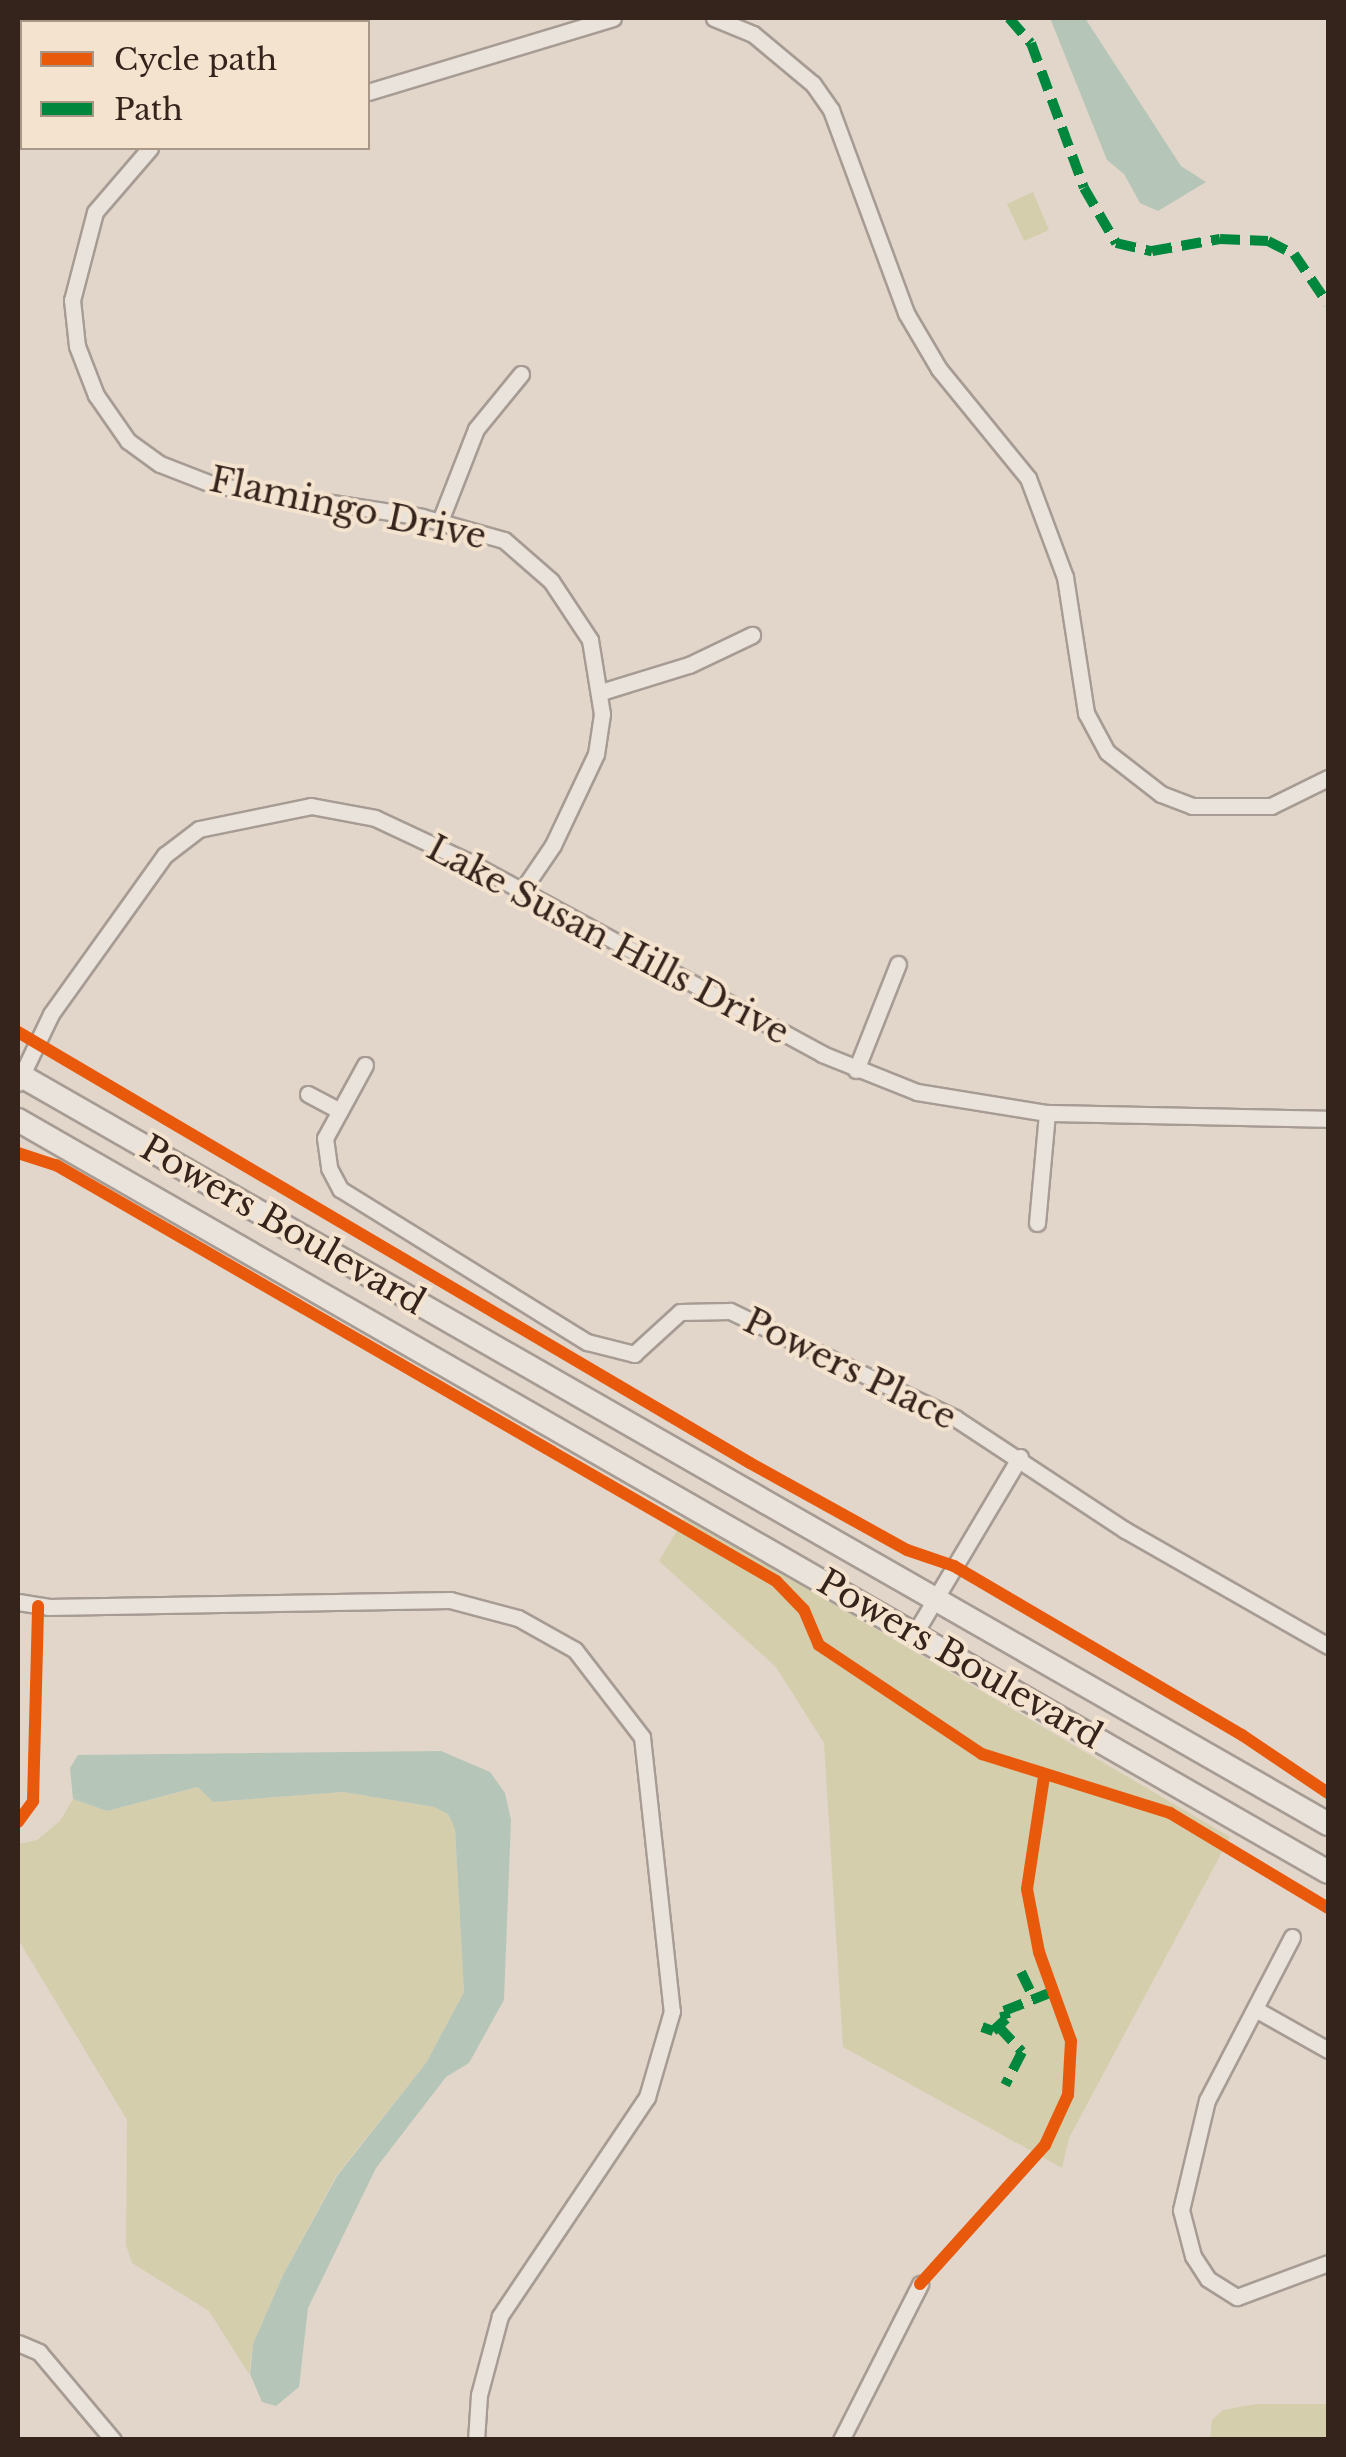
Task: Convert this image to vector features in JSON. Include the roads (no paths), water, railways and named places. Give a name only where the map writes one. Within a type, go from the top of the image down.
[{"type":"main road","name":"Powers Boulevard","points":[[19,1078],[1328,1824]]},
{"type":"main road","name":"Powers Boulevard","points":[[18,1120],[1328,1872]]},
{"type":"street","points":[[370,91],[613,18]]},
{"type":"street","points":[[714,18],[754,34],[813,84],[831,110],[906,313],[939,369],[1028,478],[1065,577],[1086,713],[1106,752],[1147,785],[1192,806],[1270,806],[1328,778]]},
{"type":"street","name":"Flamingo Drive","points":[[148,150],[95,212],[72,300],[76,346],[90,379],[128,440],[160,464],[214,484],[440,521],[504,540],[551,581],[590,640],[600,692],[596,754],[553,845],[522,892]]},
{"type":"street","points":[[440,521],[476,429],[521,374]]},
{"type":"street","points":[[600,692],[690,664],[752,635]]},
{"type":"street","name":"Lake Susan Hills Drive","points":[[19,1078],[52,1014],[133,895],[165,856],[200,830],[311,806],[375,818],[856,1070],[917,1092],[1047,1113],[1328,1119]]},
{"type":"street","points":[[856,1070],[898,964]]},
{"type":"street","name":"Powers Place","points":[[365,1065],[326,1138],[329,1168],[340,1189],[587,1342],[634,1354],[680,1312],[730,1311],[955,1418],[1020,1457],[1125,1530],[1328,1646]]},
{"type":"street","points":[[308,1094],[340,1111]]},
{"type":"street","points":[[1037,1223],[1047,1113]]},
{"type":"street","points":[[915,1634],[1020,1457]]},
{"type":"street","points":[[18,1602],[48,1607],[450,1600],[518,1618],[574,1650],[642,1736],[672,2011],[647,2097],[500,2316],[479,2394],[476,2440]]},
{"type":"street","points":[[1292,1937],[1207,2100],[1190,2157],[1182,2210],[1194,2256],[1208,2279],[1237,2297],[1328,2263]]},
{"type":"street","points":[[1256,2010],[1328,2050]]},
{"type":"street","points":[[841,2440],[920,2284]]},
{"type":"street","points":[[18,2344],[39,2352],[113,2440]]}]
